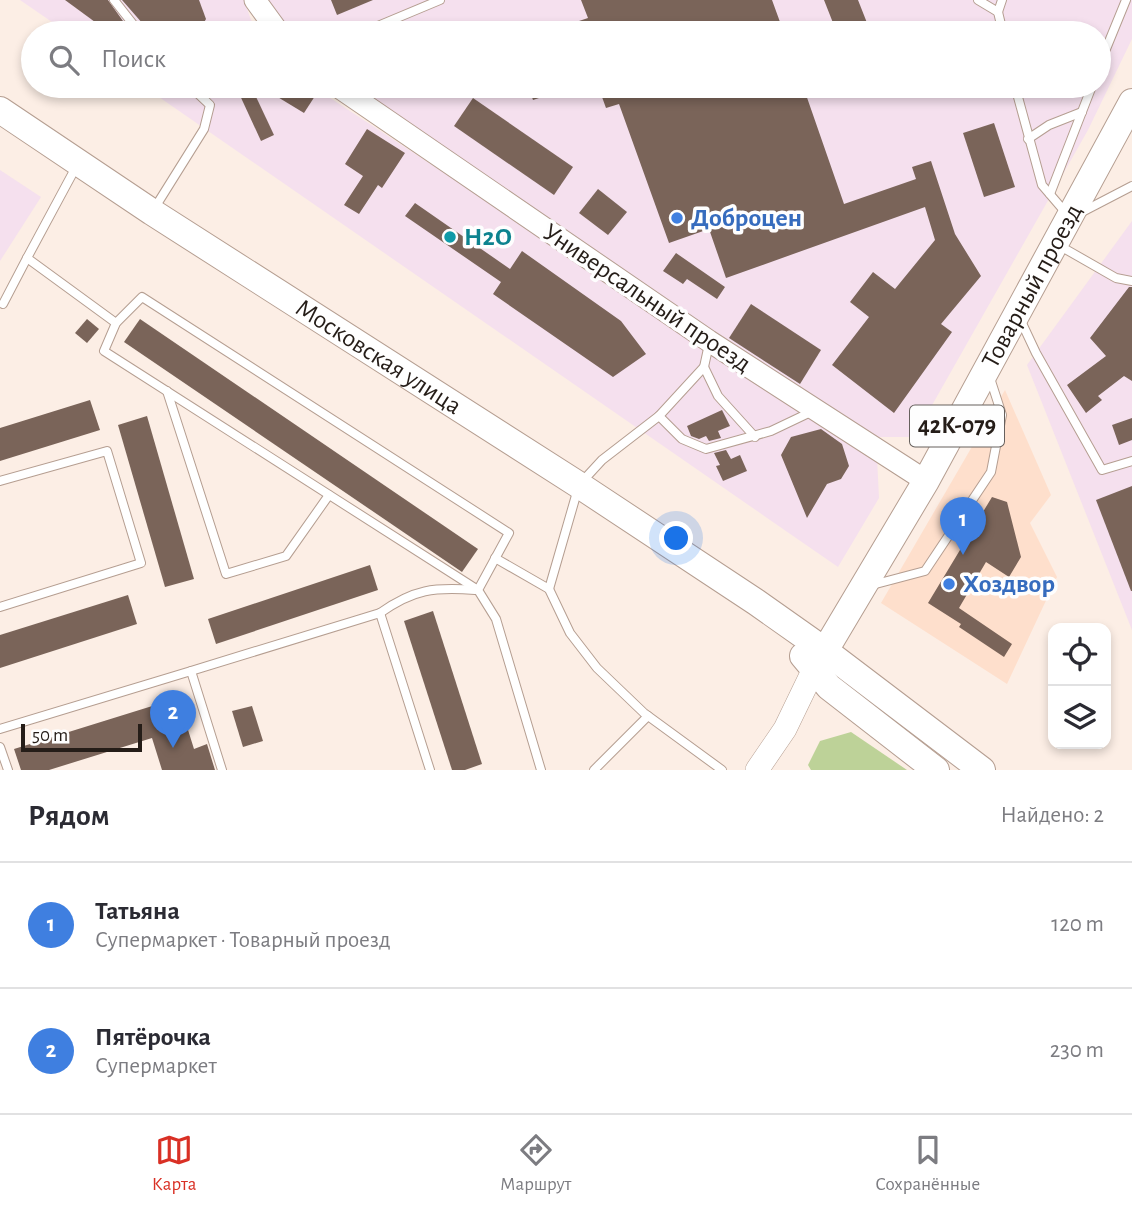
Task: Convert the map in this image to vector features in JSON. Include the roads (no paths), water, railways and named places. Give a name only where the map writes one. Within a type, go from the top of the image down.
[{"type":"main road","name":"Товарный проезд","points":[[819,659],[926,481],[1132,102]]},
{"type":"main road","name":"Московская улица","points":[[0,110],[152,212],[579,485],[756,602],[819,659]]},
{"type":"main road","points":[[757,770],[785,729],[819,659]]},
{"type":"main road","points":[[819,659],[829,687],[936,770]]},
{"type":"main road","points":[[819,659],[982,770]]},
{"type":"street","points":[[255,0],[270,21]]},
{"type":"street","name":"Универсальный проезд","points":[[355,98],[709,341],[926,481]]},
{"type":"lane","points":[[114,0],[131,21]]},
{"type":"lane","points":[[390,21],[440,0]]},
{"type":"lane","points":[[978,0],[998,12]]},
{"type":"lane","points":[[1000,21],[998,12],[1002,0]]},
{"type":"lane","points":[[1111,37],[1126,0]]},
{"type":"lane","points":[[152,212],[204,129],[211,105],[203,98]]},
{"type":"lane","points":[[1018,98],[1042,185],[1070,218],[1132,186]]},
{"type":"lane","points":[[1050,194],[1088,98]]},
{"type":"lane","points":[[1028,139],[1049,125],[1082,113]]},
{"type":"lane","points":[[3,304],[78,162]]},
{"type":"lane","points":[[1056,244],[1116,278],[1132,281]]},
{"type":"lane","points":[[27,258],[116,323]]},
{"type":"lane","points":[[478,590],[509,533],[142,297],[116,323],[104,351],[478,590],[496,619],[541,770]]},
{"type":"lane","points":[[1018,314],[1036,354],[1102,470],[1132,461]]},
{"type":"lane","points":[[549,589],[579,485],[601,460],[659,416],[704,367],[709,341]]},
{"type":"lane","points":[[704,367],[718,396],[755,436]]},
{"type":"lane","points":[[862,587],[925,571],[991,472],[1002,415],[988,370]]},
{"type":"lane","points":[[167,391],[226,574],[286,556],[329,495]]},
{"type":"lane","points":[[659,416],[682,439],[706,449],[755,436],[815,410]]},
{"type":"lane","points":[[0,481],[107,451],[141,563],[0,607]]},
{"type":"lane","points":[[495,558],[549,589],[570,633],[597,668],[648,716],[722,770]]},
{"type":"lane","points":[[0,729],[380,613],[398,600],[438,587],[478,590]]},
{"type":"lane","points":[[380,613],[430,770]]},
{"type":"lane","points":[[191,671],[222,770]]},
{"type":"lane","points":[[594,770],[648,716]]},
{"type":"lane","points":[[0,747],[8,770]]},
{"type":"place","name":"Доброцен","points":[[677,218]]},
{"type":"place","name":"Н2О","points":[[450,237]]},
{"type":"place","name":"Татьяна","points":[[963,555]]},
{"type":"place","name":"Хоздвор","points":[[949,584]]},
{"type":"place","name":"Пятёрочка","points":[[173,748]]}]
